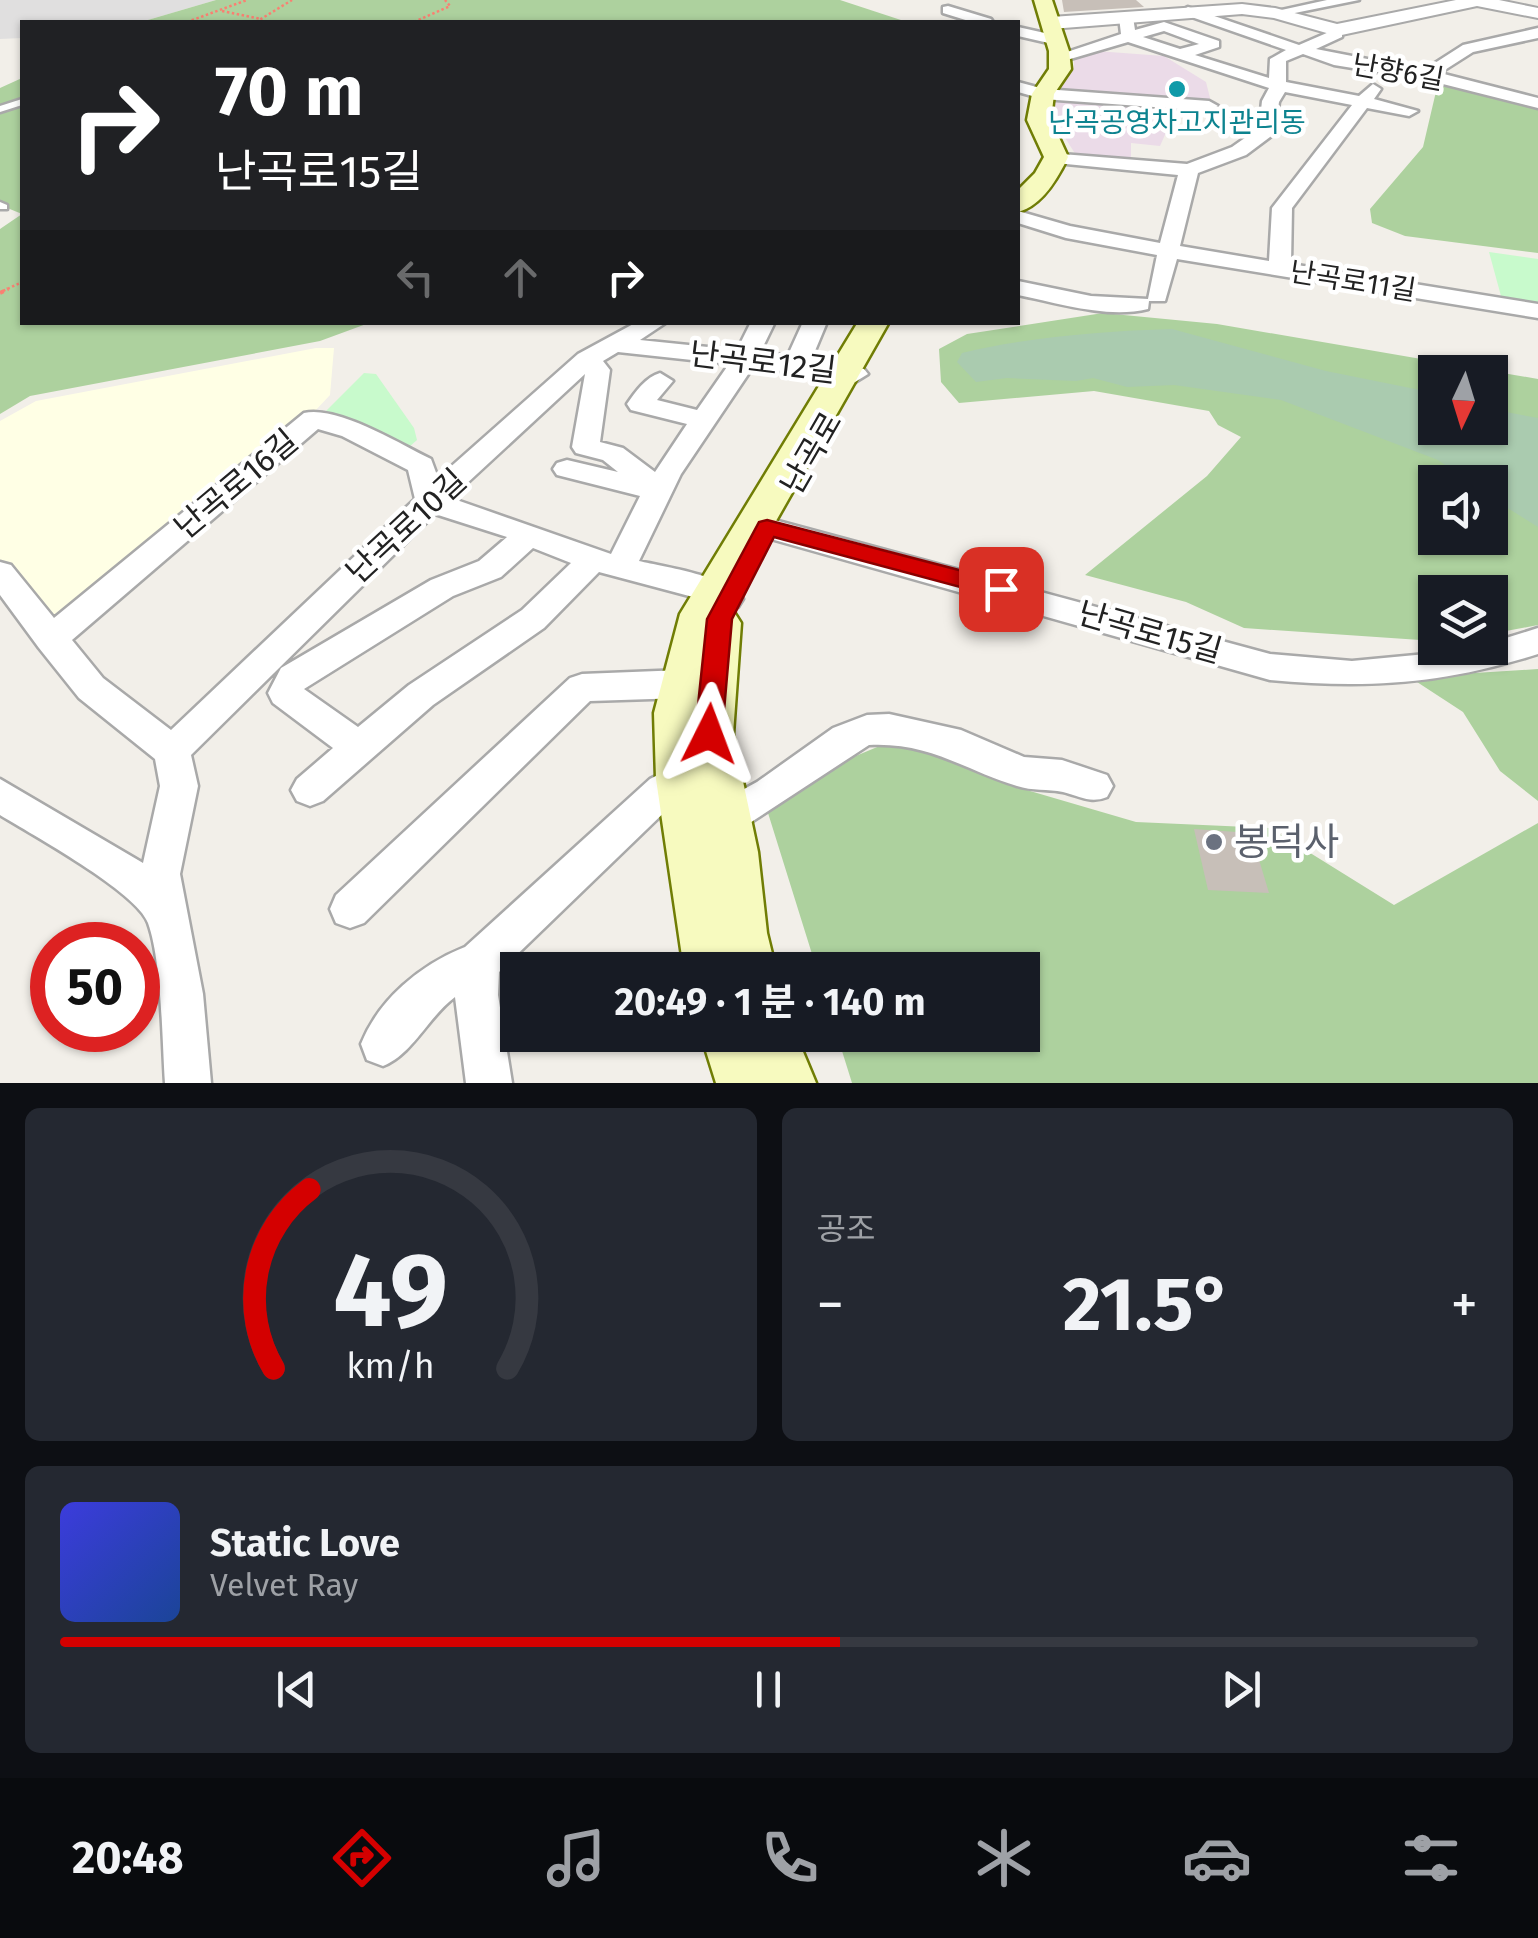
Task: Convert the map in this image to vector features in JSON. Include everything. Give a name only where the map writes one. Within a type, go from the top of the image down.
[{"type":"main road","points":[[1030,0],[1044,38]]},
{"type":"main road","points":[[1020,185],[1040,156],[1025,119],[1031,90],[1045,69],[1042,0]]},
{"type":"main road","points":[[1020,202],[1046,177],[1056,157],[1031,90]]},
{"type":"main road","name":"난곡로","points":[[710,952],[692,826],[681,779],[676,713],[701,614],[720,596],[812,457],[873,325]]},
{"type":"main road","name":"난곡로","points":[[744,952],[726,818],[709,734],[720,596],[850,372],[887,325]]},
{"type":"main road","points":[[737,1052],[747,1083]]},
{"type":"main road","points":[[773,1052],[785,1083]]},
{"type":"street","points":[[1044,38],[1128,27],[1188,11],[1352,0]]},
{"type":"street","points":[[1270,6],[1337,30],[1476,0],[1538,13]]},
{"type":"street","points":[[948,10],[980,20]]},
{"type":"street","points":[[1188,11],[1301,49]]},
{"type":"street","points":[[1178,55],[1299,19]]},
{"type":"street","points":[[1044,38],[1164,26],[1214,44]]},
{"type":"street","points":[[1128,27],[1178,55],[1252,80],[1409,111]]},
{"type":"street","name":"난향6길","points":[[1301,49],[1337,34],[1337,30]]},
{"type":"street","points":[[1427,75],[1468,48],[1538,33]]},
{"type":"street","points":[[1056,157],[1189,170],[1239,151],[1268,130],[1271,101],[1277,94],[1275,84],[1280,74],[1278,59],[1301,49]]},
{"type":"street","name":"난향6길","points":[[1301,49],[1334,60],[1535,99]]},
{"type":"street","points":[[1280,270],[1282,208],[1362,101],[1381,82]]},
{"type":"street","points":[[1031,90],[1209,106]]},
{"type":"street","points":[[1020,288],[1090,303],[1149,300],[1169,251],[1189,170]]},
{"type":"street","name":"난곡로11길","points":[[1020,218],[1066,232],[1169,251],[1538,311]]},
{"type":"street","name":"난곡로10길","points":[[172,752],[280,668],[430,502],[599,352],[650,325]]},
{"type":"street","points":[[310,790],[422,695],[607,564],[633,536],[676,460],[748,360],[762,325]]},
{"type":"street","points":[[797,364],[813,325]]},
{"type":"street","points":[[599,352],[586,447],[613,454],[659,490]]},
{"type":"street","name":"난곡로12길","points":[[599,352],[748,360],[850,372]]},
{"type":"street","points":[[660,381],[640,404],[706,420]]},
{"type":"street","name":"난곡로16길","points":[[51,639],[313,418],[351,430],[421,466],[430,502]]},
{"type":"street","points":[[566,469],[659,490]]},
{"type":"street","points":[[430,502],[607,564],[720,596]]},
{"type":"street","name":"난곡로15길","points":[[767,528],[1270,667],[1352,674],[1394,667],[1438,666],[1476,661],[1538,642]]},
{"type":"street","points":[[358,747],[285,692],[280,668],[442,588],[490,569],[529,535]]},
{"type":"street","points":[[5,591],[101,697],[172,752],[179,786],[160,874],[181,994],[188,1083]]},
{"type":"street","points":[[350,909],[582,688],[683,684]]},
{"type":"street","points":[[726,818],[770,793],[846,738],[868,730],[890,729],[961,744],[1021,772],[1062,776],[1094,786]]},
{"type":"street","points":[[383,1044],[421,996],[448,973],[480,963],[663,790],[681,779]]},
{"type":"street","points":[[0,795],[122,870],[164,908]]},
{"type":"street","points":[[480,963],[476,995],[490,1083]]},
{"type":"path","points":[[193,20],[247,0]]},
{"type":"path","points":[[220,11],[261,19],[292,0]]},
{"type":"path","points":[[418,20],[450,6],[445,0]]},
{"type":"shaded area","points":[[0,0],[216,0],[148,20],[20,20],[20,38],[0,39]]},
{"type":"shaded area","points":[[1096,51],[1164,56],[1206,82],[1211,102],[1051,92],[1074,69],[1074,57]]},
{"type":"shaded area","points":[[1055,97],[1167,105],[1168,128],[1160,146],[1131,143],[1131,160],[1076,155],[1055,122]]},
{"type":"shaded area","points":[[1172,329],[1326,371],[1418,390],[1418,445],[1508,445],[1508,412],[1538,418],[1538,527],[1508,508],[1508,465],[1445,465],[1281,400],[1174,385],[1127,387],[1093,378],[976,382],[957,362],[962,353],[1093,333]]},
{"type":"shaded area","points":[[316,348],[334,348],[330,395],[314,412],[76,610],[46,620],[0,562],[0,421],[36,401]]},
{"type":"green space","points":[[216,0],[840,0],[901,20],[148,20]]},
{"type":"green space","points":[[20,79],[20,213],[0,205],[0,88]]},
{"type":"green space","points":[[1438,83],[1538,108],[1538,253],[1405,236],[1372,223],[1370,209],[1423,147]]},
{"type":"green space","points":[[20,215],[20,325],[364,325],[320,341],[30,396],[0,414],[0,229]]},
{"type":"green space","points":[[1489,252],[1538,259],[1538,306],[1501,296]]},
{"type":"green space","points":[[1103,313],[1217,324],[1418,358],[1418,445],[1508,445],[1508,374],[1538,379],[1538,625],[1508,631],[1508,575],[1418,575],[1418,640],[1244,628],[1186,602],[1085,575],[1207,476],[1241,437],[1218,425],[1209,411],[1094,391],[959,403],[941,382],[939,349],[967,334]]},
{"type":"green space","points":[[364,373],[376,374],[414,428],[417,440],[409,447],[326,411]]},
{"type":"green space","points":[[1394,667],[1459,674],[1538,669],[1538,801],[1500,771],[1463,712]]},
{"type":"green space","points":[[882,745],[933,750],[1030,791],[1136,822],[1270,828],[1394,905],[1538,823],[1538,1083],[852,1083],[842,1052],[1040,1052],[1040,952],[811,952],[768,813],[827,768]]},
{"type":"building","points":[[1062,0],[1136,0],[1144,7],[1064,12]]},
{"type":"building","points":[[1194,829],[1251,833],[1269,893],[1208,890]]},
{"type":"place","name":"난곡공영차고지관리동","points":[[1177,89]]},
{"type":"place","name":"봉덕사","points":[[1214,842]]},
{"type":"route","points":[[709,734],[720,619],[727,598],[767,528],[1001,589]]}]
